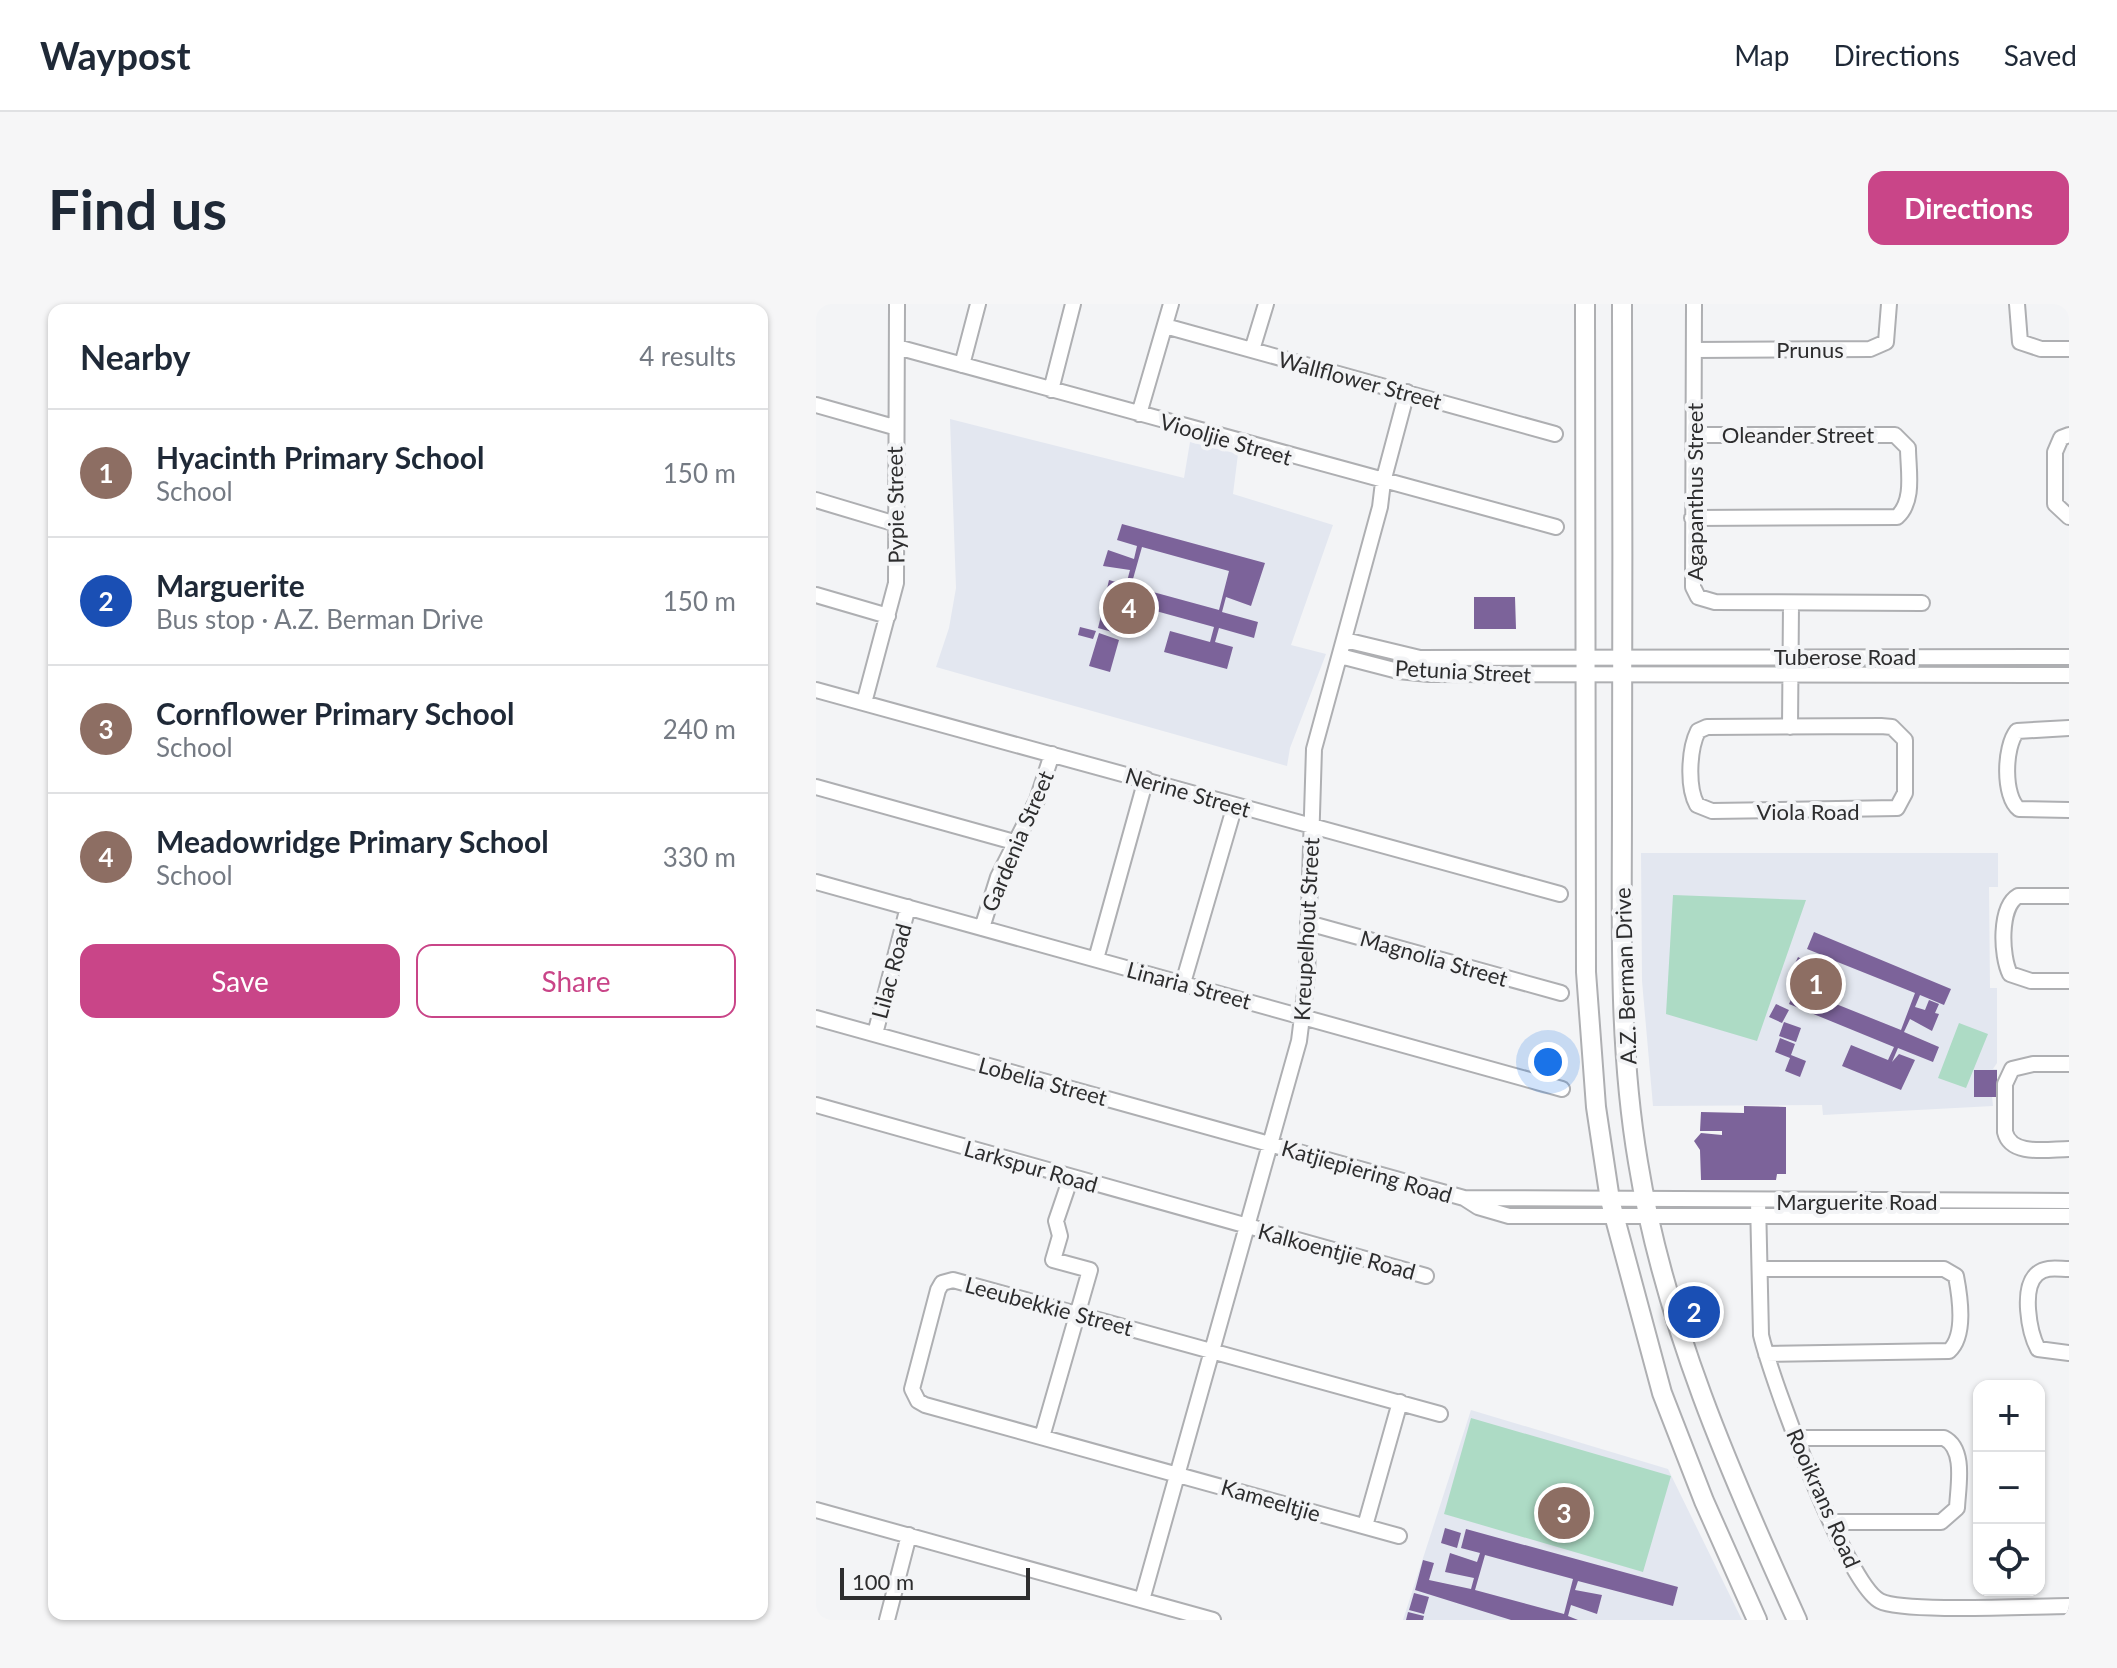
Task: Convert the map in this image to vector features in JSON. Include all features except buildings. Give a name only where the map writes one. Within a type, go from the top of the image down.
[{"type":"main road","name":"A.Z. Berman Drive","points":[[1585,304],[1587,1014],[1605,1205],[1669,1415],[1757,1620]]},
{"type":"main road","name":"A.Z. Berman Drive","points":[[1622,304],[1623,988],[1632,1127],[1647,1208],[1678,1322],[1710,1417],[1797,1620]]},
{"type":"street","name":"Pypie Street","points":[[864,703],[896,583],[894,427],[897,304]]},
{"type":"street","points":[[962,365],[978,304]]},
{"type":"street","points":[[1051,390],[1073,304]]},
{"type":"street","points":[[1139,414],[1171,304]]},
{"type":"street","points":[[1252,350],[1266,304]]},
{"type":"street","name":"Agapanthus Street","points":[[1694,304],[1692,518],[1693,587],[1698,597],[1715,602],[1922,603]]},
{"type":"street","name":"Prunus","points":[[1694,350],[1870,349],[1886,342],[1889,304]]},
{"type":"street","points":[[2017,304],[2020,342],[2029,348],[2069,349]]},
{"type":"street","name":"Wallflower Street","points":[[1165,326],[1555,434]]},
{"type":"street","name":"Viooljie Street","points":[[897,347],[1556,527]]},
{"type":"street","name":"Kreupelhout Street","points":[[1142,1600],[1299,1041],[1308,923],[1314,749],[1380,507],[1383,482],[1407,392]]},
{"type":"street","points":[[816,405],[894,427]]},
{"type":"street","name":"Oleander Street","points":[[1692,518],[1897,517],[1908,500],[1908,448],[1895,435],[1694,435]]},
{"type":"street","points":[[2069,435],[2057,444],[2055,504],[2069,517]]},
{"type":"street","points":[[816,500],[896,524]]},
{"type":"street","points":[[816,595],[888,616]]},
{"type":"street","points":[[1790,727],[1791,604]]},
{"type":"street","name":"Petunia Street","points":[[1345,640],[1420,658],[1622,656]]},
{"type":"street","name":"Petunia Street","points":[[1340,656],[1411,673],[1622,675]]},
{"type":"street","name":"Tuberose Road","points":[[1622,656],[2069,657]]},
{"type":"street","name":"Tuberose Road","points":[[1622,675],[2069,675]]},
{"type":"street","name":"Nerine Street","points":[[816,690],[1560,894]]},
{"type":"street","name":"Viola Road","points":[[1881,726],[1902,732],[1905,740],[1903,802],[1888,811],[1712,811],[1697,805],[1693,797],[1692,748],[1698,731],[1707,727],[1790,727],[1881,726]]},
{"type":"street","points":[[2069,728],[2017,731],[2010,748],[2009,796],[2019,809],[2069,810]]},
{"type":"street","name":"Gardenia Street","points":[[982,928],[998,877],[1037,800],[1052,754]]},
{"type":"street","points":[[1096,959],[1146,779]]},
{"type":"street","points":[[816,787],[1014,842]]},
{"type":"street","points":[[1183,983],[1235,805]]},
{"type":"street","name":"Linaria Street","points":[[816,882],[1562,1089]]},
{"type":"street","points":[[2069,896],[2018,896],[2011,900],[2006,910],[2005,956],[2010,974],[2017,979],[2069,981]]},
{"type":"street","name":"Lilac Road","points":[[875,1034],[908,907]]},
{"type":"street","name":"Magnolia Street","points":[[1308,923],[1561,993]]},
{"type":"street","name":"Lobelia Street","points":[[816,1018],[1270,1144]]},
{"type":"street","points":[[2069,1064],[2033,1064],[2012,1069],[2005,1084],[2005,1132],[2006,1138],[2018,1148],[2069,1149]]},
{"type":"street","name":"Larkspur Road","points":[[816,1105],[1247,1227]]},
{"type":"street","name":"Katjiepiering Road","points":[[1270,1144],[1464,1198],[1605,1205]]},
{"type":"street","points":[[1042,1437],[1090,1270],[1053,1260],[1060,1236],[1056,1221],[1071,1177]]},
{"type":"street","name":"Katjiepiering Road","points":[[1464,1198],[1478,1207],[1509,1216],[1593,1217],[1605,1205]]},
{"type":"street","name":"Marguerite Road","points":[[1647,1208],[1758,1201],[2069,1201]]},
{"type":"street","name":"Rooikrans Road","points":[[1758,1201],[1762,1269],[1761,1335],[1766,1354],[1796,1438],[1832,1522],[1866,1589],[1891,1605],[2069,1606]]},
{"type":"street","points":[[1605,1205],[1647,1208]]},
{"type":"street","name":"Marguerite Road","points":[[1647,1208],[1760,1217],[2069,1216]]},
{"type":"street","name":"Kalkoentjie Road","points":[[1247,1227],[1426,1276]]},
{"type":"street","points":[[1762,1269],[1944,1269],[1956,1276],[1958,1286],[1959,1335],[1949,1351],[1766,1354]]},
{"type":"street","points":[[2069,1269],[2046,1269],[2029,1285],[2031,1335],[2038,1349],[2069,1353]]},
{"type":"street","name":"Leeubekkie Street","points":[[1177,1474],[925,1405],[913,1394],[914,1377],[938,1290],[942,1283],[953,1280],[1212,1350]]},
{"type":"street","points":[[1212,1350],[1440,1414]]},
{"type":"street","points":[[1365,1526],[1400,1402]]},
{"type":"street","points":[[1796,1438],[1944,1438],[1953,1443],[1958,1453],[1957,1508],[1941,1522],[1832,1522]]},
{"type":"street","name":"Kameeltjie","points":[[1177,1474],[1399,1536]]},
{"type":"street","points":[[816,1510],[1213,1620]]},
{"type":"street","points":[[887,1620],[909,1535]]},
{"type":"shaded area","points":[[950,419],[1184,478],[1190,442],[1238,454],[1233,494],[1333,525],[1291,645],[1326,654],[1290,748],[1287,766],[936,667],[949,628],[956,588]]},
{"type":"shaded area","points":[[1641,853],[1998,853],[1998,887],[1989,887],[1990,988],[1997,988],[1997,1063],[1993,1069],[1997,1069],[1997,1096],[1992,1096],[1993,1106],[1823,1115],[1822,1105],[1653,1106],[1642,981]]},
{"type":"shaded area","points":[[1471,1410],[1668,1469],[1742,1620],[1403,1620]]},
{"type":"green space","points":[[1673,895],[1806,900],[1757,1041],[1666,1014]]},
{"type":"green space","points":[[1959,1023],[1988,1034],[1966,1088],[1938,1078]]},
{"type":"green space","points":[[1471,1418],[1671,1476],[1643,1572],[1444,1514]]},
{"type":"place","name":"Meadowridge Primary School","points":[[1129,608]]},
{"type":"place","name":"Hyacinth Primary School","points":[[1816,984]]},
{"type":"place","name":"Marguerite","points":[[1694,1312]]},
{"type":"place","name":"Cornflower Primary School","points":[[1564,1513]]}]
